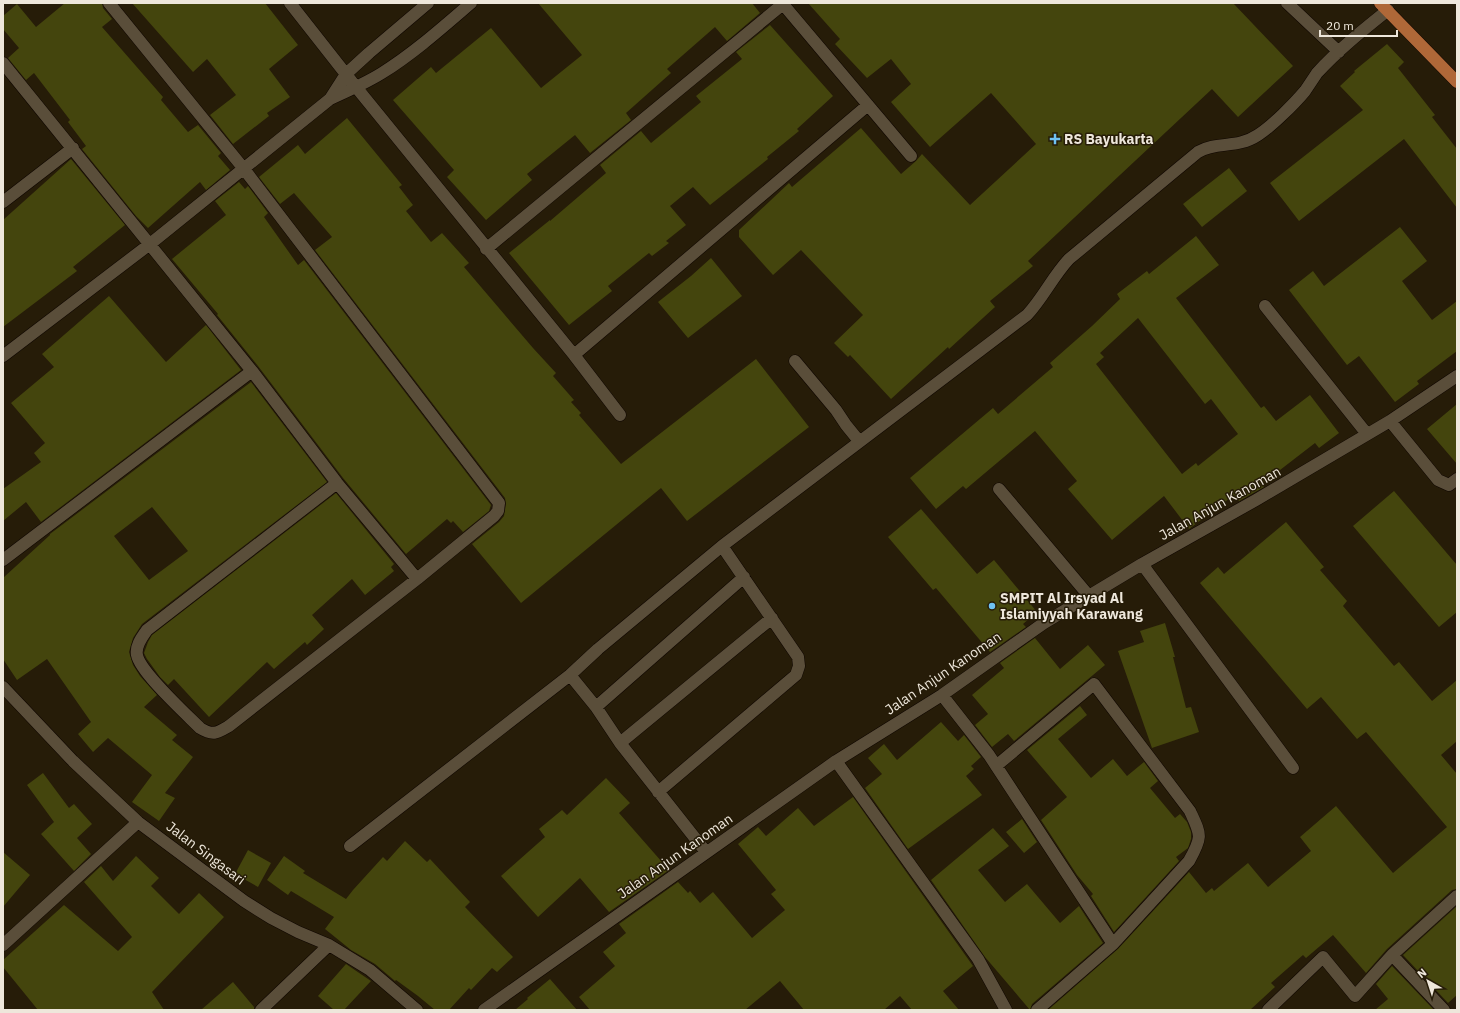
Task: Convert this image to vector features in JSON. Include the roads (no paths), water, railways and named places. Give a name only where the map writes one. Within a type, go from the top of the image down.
[{"type":"main road","points":[[1384,7],[1457,82]]},
{"type":"street","points":[[109,3],[244,169],[499,503],[498,511],[494,516],[417,579],[229,726],[218,732],[209,734],[200,728],[143,669],[136,655],[138,645],[147,630],[337,483]]},
{"type":"street","points":[[290,3],[486,249],[574,355],[620,415]]},
{"type":"street","points":[[330,98],[346,74],[369,52],[428,3]]},
{"type":"street","points":[[3,356],[150,244],[330,98],[356,87],[382,73],[415,49],[471,3]]},
{"type":"street","points":[[1287,3],[1339,52]]},
{"type":"street","points":[[486,249],[783,4],[911,156]]},
{"type":"street","points":[[350,846],[570,675],[598,649],[722,546],[1027,315],[1035,307],[1060,268],[1069,259],[1198,152],[1207,147],[1233,145],[1246,142],[1259,134],[1291,106],[1305,91],[1317,74],[1384,7]]},
{"type":"street","points":[[3,62],[252,371],[337,483],[417,579]]},
{"type":"street","points":[[574,355],[868,105]]},
{"type":"street","points":[[5,196],[73,148]]},
{"type":"street","points":[[1265,306],[1367,434]]},
{"type":"street","points":[[795,361],[836,410],[859,441]]},
{"type":"street","points":[[3,560],[252,371]]},
{"type":"street","name":"Jalan Anjun Kanoman","points":[[484,1010],[836,761],[942,694],[1044,623],[1142,564],[1256,500],[1367,434],[1457,376]]},
{"type":"street","points":[[1390,420],[1438,480],[1449,484],[1457,479]]},
{"type":"street","points":[[999,489],[1089,596]]},
{"type":"street","points":[[658,792],[796,675],[799,666],[798,657],[722,546]]},
{"type":"street","points":[[1142,564],[1293,768]]},
{"type":"street","points":[[596,707],[744,577]]},
{"type":"street","points":[[620,743],[772,618]]},
{"type":"street","points":[[570,675],[596,707],[620,743],[706,852]]},
{"type":"street","points":[[996,766],[1094,684],[1190,811],[1200,837],[1189,861],[1113,944],[1037,1010]]},
{"type":"street","name":"Jalan Singasari","points":[[3,687],[73,761],[138,822],[244,901],[298,932],[329,945],[370,970],[417,1010]]},
{"type":"street","points":[[942,694],[975,736],[996,766],[1113,944]]},
{"type":"street","points":[[836,761],[978,959],[1006,1010]]},
{"type":"street","points":[[3,945],[138,822]]},
{"type":"street","points":[[1268,1010],[1323,958],[1355,996],[1392,955],[1457,896]]},
{"type":"street","points":[[261,1010],[329,945]]},
{"type":"street","points":[[1392,955],[1444,1010]]},
{"type":"place","name":"RS Bayukarta","points":[[1055,139]]},
{"type":"place","name":"SMPIT Al Irsyad Al Islamiyyah Karawang","points":[[992,606]]}]
